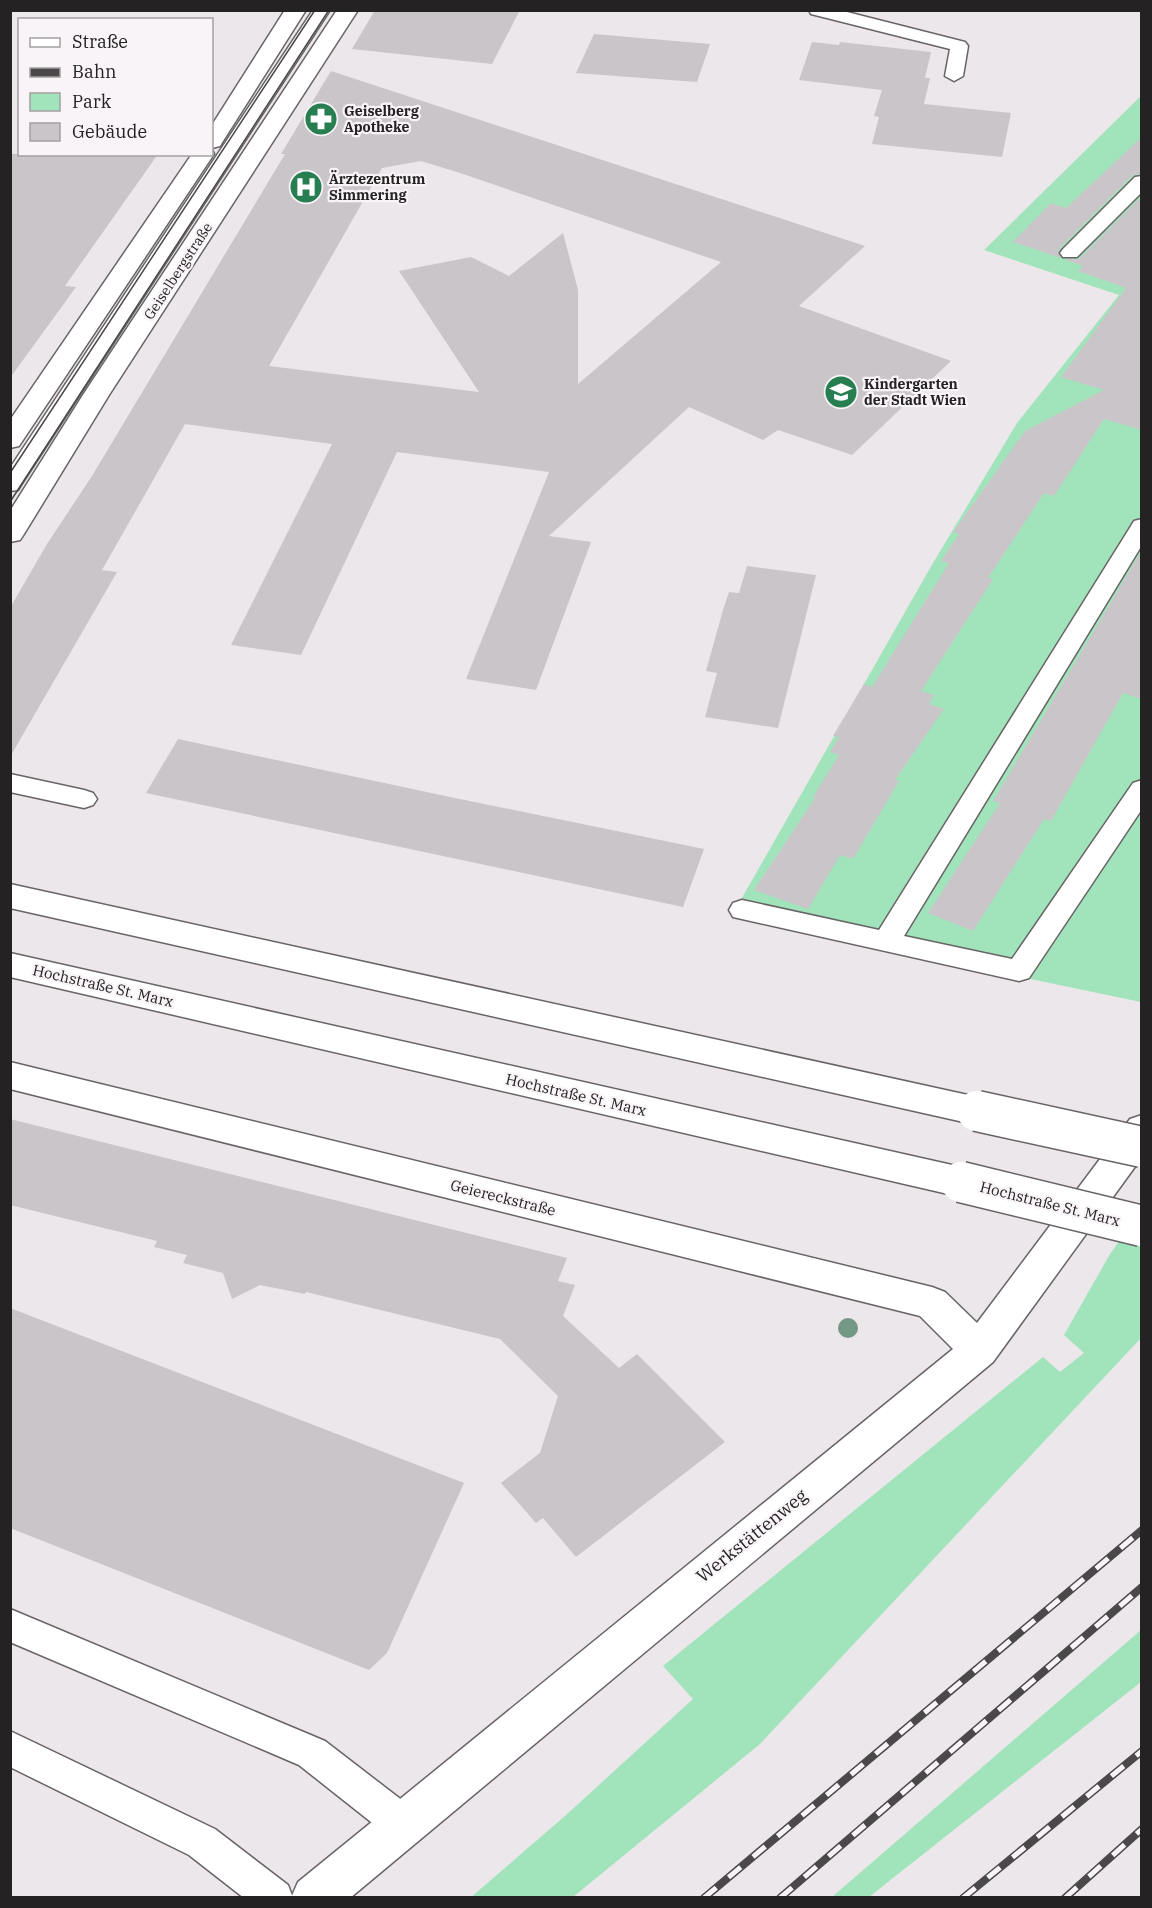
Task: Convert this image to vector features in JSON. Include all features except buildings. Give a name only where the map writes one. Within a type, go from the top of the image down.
[{"type":"main road","points":[[213,139],[296,10]]},
{"type":"main road","name":"Geiselbergstraße","points":[[10,534],[96,395],[348,10]]},
{"type":"main road","points":[[10,440],[202,156]]},
{"type":"main road","points":[[10,896],[1142,1147]]},
{"type":"main road","name":"Hochstraße St. Marx","points":[[10,965],[961,1182],[1142,1226]]},
{"type":"main road","name":"Geiereckstraße","points":[[10,1075],[932,1304],[979,1350]]},
{"type":"main road","name":"Werkstättenweg","points":[[314,1898],[979,1350],[1142,1129]]},
{"type":"lane","points":[[10,485],[322,10]]},
{"type":"lane","points":[[818,10],[959,46],[954,76]]},
{"type":"lane","points":[[1070,253],[1142,180]]},
{"type":"lane","points":[[886,942],[1142,526]]},
{"type":"lane","points":[[1118,566],[1142,574]]},
{"type":"lane","points":[[10,783],[84,799]]},
{"type":"lane","points":[[742,910],[1019,971],[1142,789]]},
{"type":"lane","points":[[10,1625],[312,1753],[403,1824]]},
{"type":"lane","points":[[10,1748],[202,1842],[274,1898]]},
{"type":"green space","points":[[1141,96],[1141,1002],[731,917],[933,563],[1017,423],[1119,295],[984,250]]},
{"type":"green space","points":[[1141,1210],[1141,1338],[760,1744],[573,1897],[470,1898],[565,1816],[693,1699],[663,1666],[1043,1357],[1060,1372],[1084,1353],[1064,1335],[1110,1254]]},
{"type":"green space","points":[[1141,1630],[1141,1682],[869,1897],[832,1897]]},
{"type":"tram line","points":[[10,473],[315,10]]},
{"type":"tram line","points":[[10,502],[329,10]]},
{"type":"railway","points":[[704,1898],[1142,1530]]},
{"type":"railway","points":[[780,1898],[1142,1587]]},
{"type":"railway","points":[[963,1898],[1142,1751]]},
{"type":"railway","points":[[1065,1898],[1142,1829]]},
{"type":"place","name":"Geiselberg Apotheke","points":[[321,119]]},
{"type":"place","name":"Ärztezentrum Simmering","points":[[306,187]]},
{"type":"place","name":"Kindergarten der Stadt Wien","points":[[841,392]]}]
